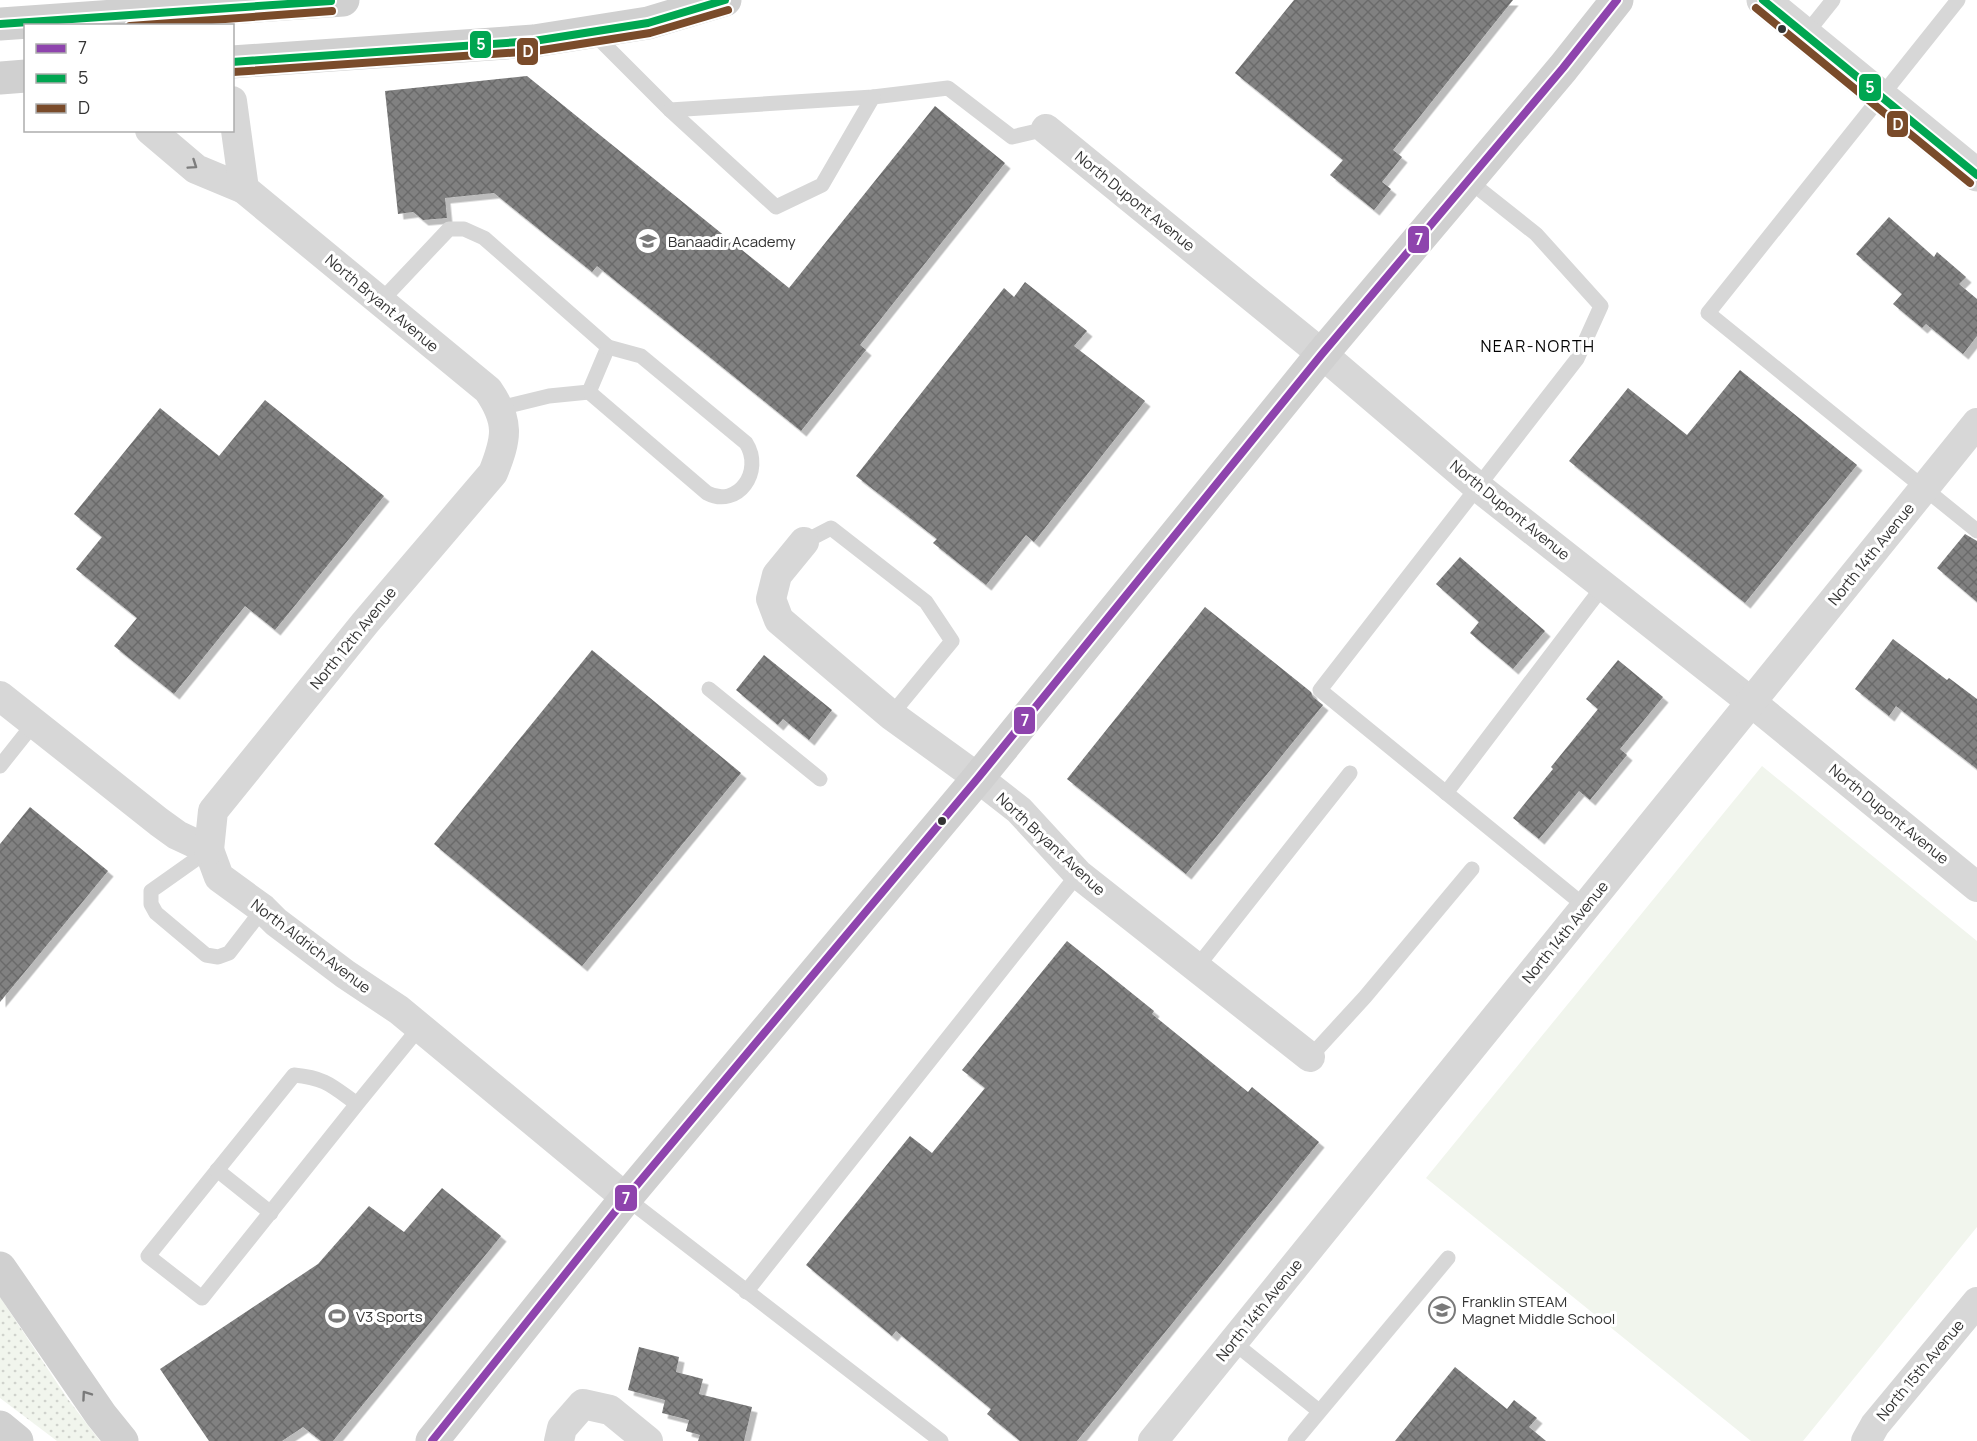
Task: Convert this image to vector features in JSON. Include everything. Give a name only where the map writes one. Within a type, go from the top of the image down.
[{"type":"main road","points":[[0,24],[224,11],[343,0]]},
{"type":"main road","points":[[234,62],[534,40],[648,23],[725,0]]},
{"type":"main road","points":[[432,1441],[626,1198],[978,778],[1322,354],[1617,0]]},
{"type":"main road","points":[[0,78],[24,76]]},
{"type":"main road","points":[[0,1268],[94,1406],[122,1441]]},
{"type":"main road","points":[[0,1427],[17,1441]]},
{"type":"street","points":[[1763,0],[1977,175]]},
{"type":"street","points":[[234,116],[244,189]]},
{"type":"street","name":"North Dupont Avenue","points":[[1046,129],[1322,354],[1478,486],[1751,702],[1977,887]]},
{"type":"street","name":"North Bryant Avenue","points":[[152,132],[196,168],[244,189],[488,390],[502,418]]},
{"type":"street","name":"North 12th Avenue","points":[[209,850],[213,811],[364,623],[493,472],[502,451],[502,418]]},
{"type":"street","name":"North 14th Avenue","points":[[1153,1441],[1977,423]]},
{"type":"street","name":"North Bryant Avenue","points":[[804,542],[777,575],[771,599],[779,620],[891,715],[1019,810],[1078,874],[1310,1057]]},
{"type":"street","points":[[0,696],[177,836],[209,850]]},
{"type":"street","name":"North Aldrich Avenue","points":[[209,850],[219,877],[345,974],[399,1010],[626,1198]]},
{"type":"street","name":"North 15th Avenue","points":[[1866,1441],[1875,1425],[1977,1302]]},
{"type":"street","points":[[559,1441],[562,1428],[583,1404],[610,1410],[648,1441]]},
{"type":"lane","points":[[1805,35],[1833,0]]},
{"type":"lane","points":[[1958,0],[1708,313],[1977,531]]},
{"type":"lane","points":[[592,32],[670,110],[776,207],[822,185],[873,97]]},
{"type":"lane","points":[[670,110],[873,97],[948,88],[1012,137],[1046,129]]},
{"type":"lane","points":[[1468,180],[1536,234],[1601,306],[1577,359],[1320,690],[1586,907]]},
{"type":"lane","points":[[380,302],[449,229],[464,229],[484,238],[608,346],[641,356],[746,443],[753,459],[753,469],[747,483],[733,495],[722,498],[707,493],[589,392],[549,396],[502,418]]},
{"type":"lane","points":[[589,392],[608,346]]},
{"type":"lane","points":[[804,542],[831,528],[926,602],[952,641],[891,715]]},
{"type":"lane","points":[[1446,793],[1604,585]]},
{"type":"lane","points":[[709,689],[820,779]]},
{"type":"lane","points":[[0,766],[35,722]]},
{"type":"lane","points":[[1197,967],[1350,773]]},
{"type":"lane","points":[[209,850],[151,891],[151,904],[156,913],[206,955],[218,957],[229,953],[263,909]]},
{"type":"lane","points":[[1310,1057],[1365,997],[1472,869]]},
{"type":"lane","points":[[746,1292],[1078,874]]},
{"type":"lane","points":[[357,1104],[330,1084],[314,1077],[294,1076],[148,1256],[202,1298],[419,1028]]},
{"type":"lane","points":[[217,1170],[271,1213]]},
{"type":"lane","points":[[626,1198],[941,1441]]},
{"type":"lane","points":[[1295,1441],[1448,1258]]},
{"type":"lane","points":[[1233,1342],[1318,1412]]},
{"type":"shaded area","points":[[1762,766],[1977,941],[1977,1227],[1803,1441],[1751,1441],[1426,1178]]},
{"type":"shaded area","points":[[0,1297],[67,1398],[100,1441],[57,1441],[0,1398]]},
{"type":"building","points":[[1294,0],[1513,0],[1393,150],[1402,157],[1382,182],[1391,189],[1374,210],[1330,175],[1343,160],[1235,73]]},
{"type":"building","points":[[527,76],[789,288],[935,106],[1005,163],[860,345],[866,350],[801,431],[597,266],[592,272],[494,193],[445,198],[447,218],[423,220],[413,212],[398,214],[385,91]]},
{"type":"building","points":[[1889,217],[1934,257],[1937,252],[1966,277],[1959,284],[1977,299],[1977,336],[1963,354],[1926,324],[1922,328],[1893,304],[1902,294],[1856,254]]},
{"type":"building","points":[[1025,282],[1087,331],[1074,346],[1145,401],[1034,542],[1026,535],[986,585],[933,543],[937,539],[856,476],[1004,288],[1014,297]]},
{"type":"building","points":[[1740,370],[1857,465],[1745,603],[1569,461],[1628,388],[1687,435]]},
{"type":"building","points":[[265,400],[384,496],[275,630],[245,606],[174,694],[114,646],[137,618],[76,569],[102,537],[74,514],[160,408],[219,456]]},
{"type":"building","points":[[1965,534],[1977,541],[1977,602],[1937,568]]},
{"type":"building","points":[[1460,557],[1545,631],[1513,669],[1470,633],[1479,622],[1436,584]]},
{"type":"building","points":[[1205,607],[1311,692],[1313,697],[1323,705],[1186,874],[1067,779]]},
{"type":"building","points":[[1893,639],[1947,680],[1949,678],[1977,699],[1977,769],[1896,706],[1889,716],[1855,689]]},
{"type":"building","points":[[592,650],[741,773],[582,966],[434,844]]},
{"type":"building","points":[[764,655],[832,710],[809,740],[783,719],[778,725],[736,690]]},
{"type":"building","points":[[1618,660],[1663,697],[1620,749],[1627,755],[1590,800],[1579,791],[1539,839],[1513,818],[1598,709],[1586,699]]},
{"type":"building","points":[[30,807],[108,871],[0,1002],[0,844]]},
{"type":"building","points":[[1067,941],[1154,1011],[1152,1014],[1248,1092],[1252,1087],[1319,1142],[1077,1441],[1020,1441],[987,1414],[991,1409],[896,1331],[892,1336],[806,1265],[910,1136],[932,1153],[985,1088],[962,1070]]},
{"type":"building","name":"V3 Sports","points":[[442,1188],[501,1236],[333,1441],[321,1441],[303,1427],[282,1441],[209,1441],[160,1369],[318,1264],[369,1206],[404,1232]]},
{"type":"building","points":[[639,1347],[679,1357],[676,1372],[703,1379],[699,1394],[752,1407],[744,1441],[698,1441],[700,1435],[686,1431],[689,1420],[662,1413],[665,1400],[628,1390]]},
{"type":"building","points":[[1455,1367],[1507,1409],[1514,1400],[1537,1418],[1529,1427],[1546,1441],[1395,1441]]},
{"type":"transit line","name":"5","points":[[234,62],[534,41],[648,23],[725,0]]},
{"type":"transit line","name":"7","points":[[432,1441],[626,1198],[978,778],[1322,354],[1563,68],[1617,0]]},
{"type":"transit line","name":"5","points":[[1763,0],[1977,175]]},
{"type":"transit line","name":"5","points":[[0,24],[331,1]]},
{"type":"transit line","name":"D","points":[[1756,8],[1970,183]]},
{"type":"transit line","name":"D","points":[[234,72],[536,51],[650,33],[728,10]]},
{"type":"transit line","name":"D","points":[[157,24],[332,11]]},
{"type":"place","name":"Banaadir Academy","points":[[648,241]]},
{"type":"place","name":"Franklin STEAM Magnet Middle School","points":[[1442,1310]]},
{"type":"place","name":"V3 Sports","points":[[337,1316]]},
{"type":"district","name":"NEAR-NORTH","points":[[1538,346]]}]
